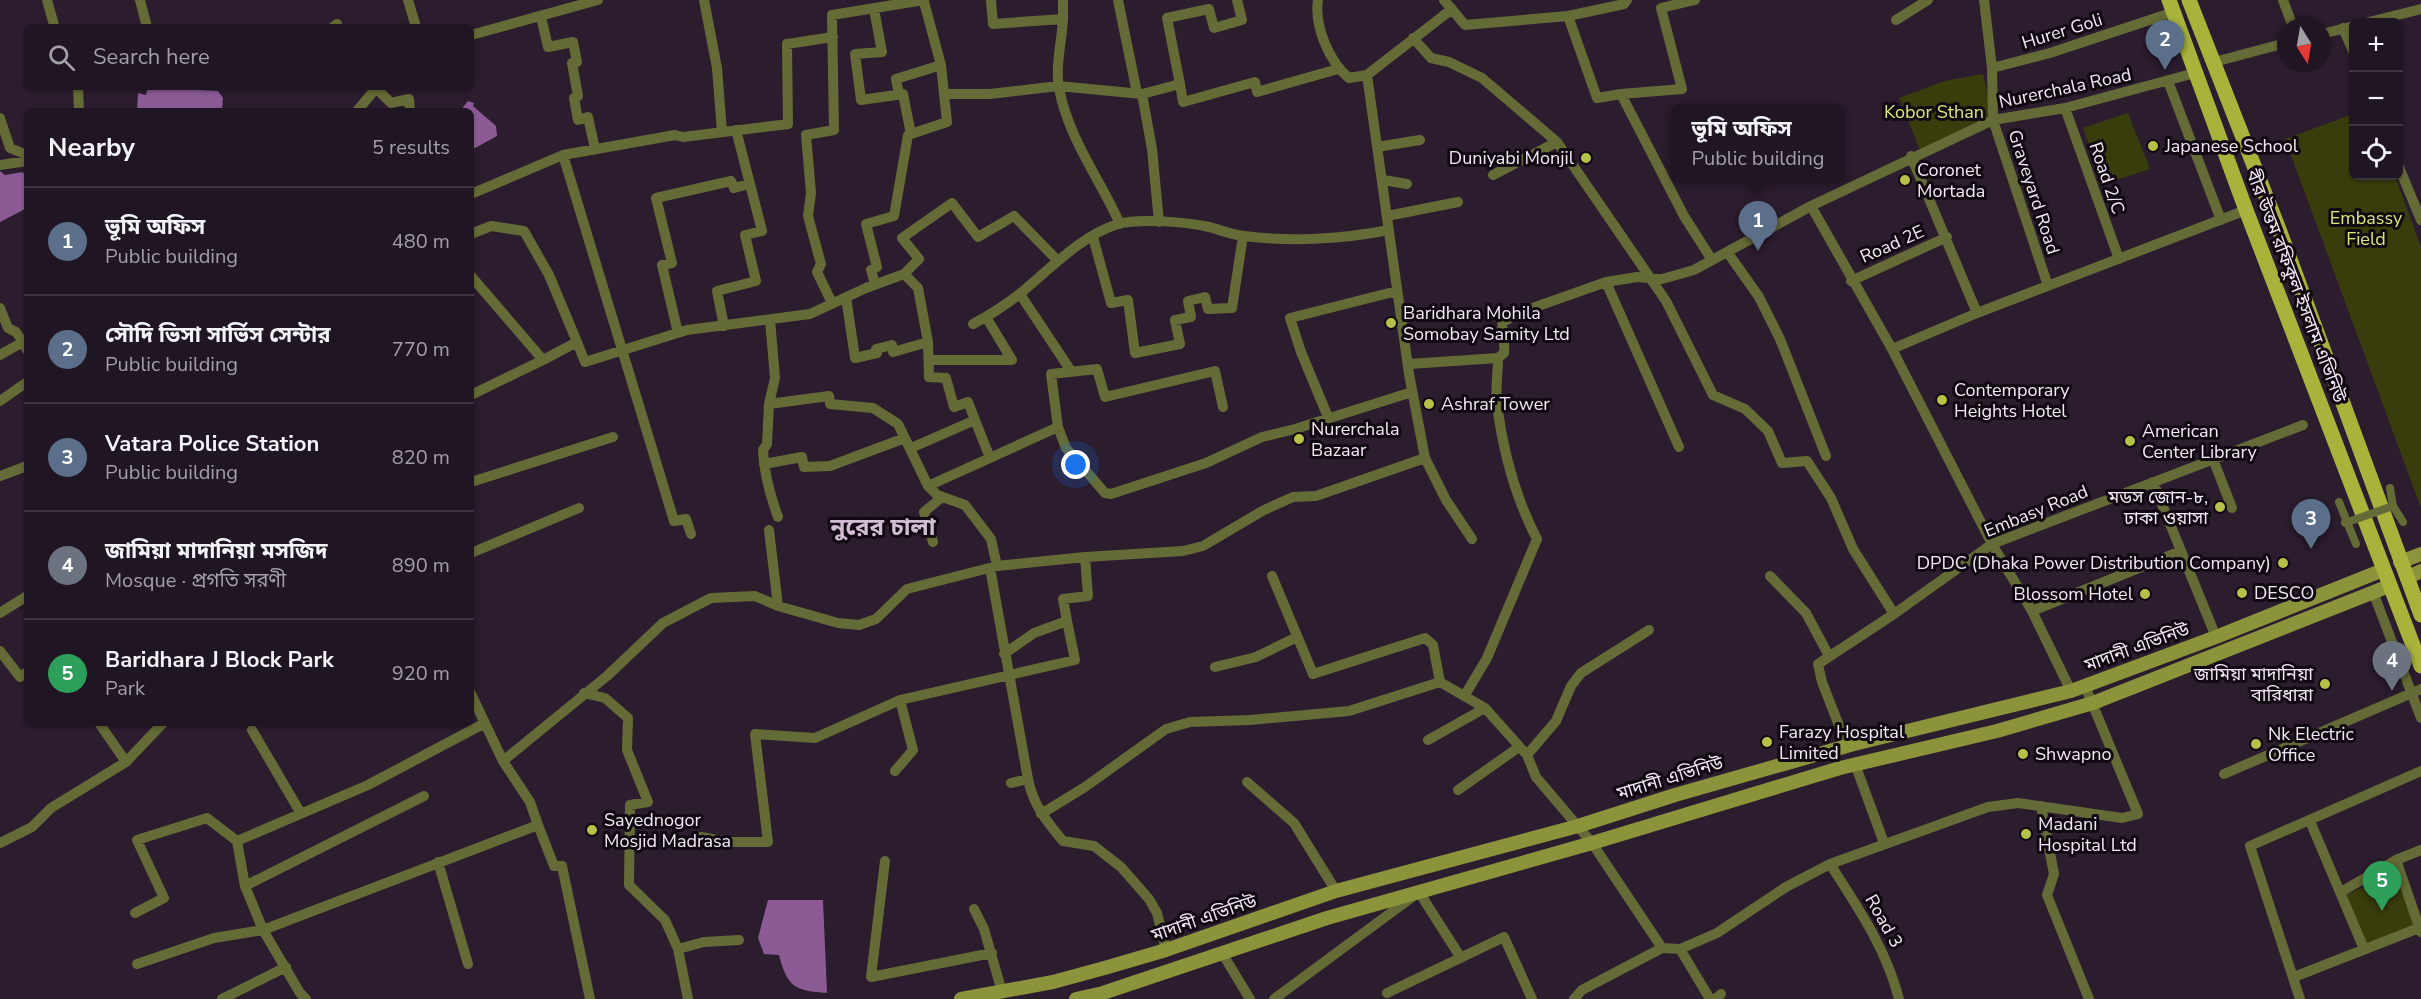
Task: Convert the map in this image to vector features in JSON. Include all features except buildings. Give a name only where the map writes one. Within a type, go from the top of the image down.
[{"type":"main road","name":"বীর উত্তম রফিকুল ইসলাম এভিনিউ","points":[[2189,0],[2296,278],[2400,562],[2414,575],[2421,615]]},
{"type":"main road","name":"বীর উত্তম রফিকুল ইসলাম এভিনিউ","points":[[2171,6],[2382,570],[2421,666]]},
{"type":"main road","points":[[2277,286],[2296,278]]},
{"type":"main road","points":[[2400,562],[2421,554]]},
{"type":"main road","name":"মাদানী এভিনিউ","points":[[962,999],[1053,982],[1166,950],[1336,891],[1578,826],[1697,788],[1847,746],[2071,691],[2216,637],[2382,570]]},
{"type":"main road","name":"মাদানী এভিনিউ","points":[[1076,999],[1326,918],[1592,843],[1674,816],[1855,764],[1997,731],[2093,703],[2389,586]]},
{"type":"main road","points":[[2302,603],[2308,618]]},
{"type":"street","points":[[47,0],[54,24]]},
{"type":"street","points":[[140,0],[146,24]]},
{"type":"street","points":[[408,0],[415,24]]},
{"type":"street","points":[[561,0],[562,12]]},
{"type":"street","points":[[474,34],[562,12],[598,0]]},
{"type":"street","points":[[704,0],[717,68],[722,132]]},
{"type":"street","points":[[991,0],[993,24],[1063,19]]},
{"type":"street","points":[[1063,0],[1058,86],[1078,146],[1104,187],[1119,224]]},
{"type":"street","points":[[1118,0],[1152,149],[1159,222]]},
{"type":"street","points":[[1237,0],[1242,20],[1214,28],[1209,9],[1167,18],[1183,102],[1255,82],[1257,92],[1338,69]]},
{"type":"street","points":[[1318,0],[1316,13],[1338,69],[1349,78],[1366,75],[1452,9]]},
{"type":"street","points":[[1444,0],[1465,25],[1568,16],[1624,4],[1627,0]]},
{"type":"street","points":[[1568,16],[1597,98],[1682,89],[1661,8],[1695,0]]},
{"type":"street","points":[[1896,20],[1928,0]]},
{"type":"street","name":"Graveyard Road","points":[[1983,0],[1989,29],[1993,120],[2048,286]]},
{"type":"street","points":[[2283,0],[2290,18]]},
{"type":"street","points":[[831,303],[817,272],[822,264],[808,216],[811,194],[806,135],[834,130],[832,15],[924,1],[941,65],[947,122],[910,134]]},
{"type":"street","name":"Hurer Goli","points":[[1992,68],[2050,53],[2171,6]]},
{"type":"street","points":[[874,9],[882,52],[855,54],[861,100],[903,94],[910,134],[894,216],[866,224],[877,267],[871,270],[875,285]]},
{"type":"street","points":[[2385,18],[2421,9]]},
{"type":"street","points":[[541,17],[548,47],[573,42],[577,62],[572,63],[578,96],[574,98],[578,120],[588,117],[595,149]]},
{"type":"street","points":[[2331,32],[2348,27]]},
{"type":"street","points":[[474,193],[563,155],[675,135],[683,137],[788,124],[787,44],[833,37]]},
{"type":"street","points":[[1413,38],[1431,58],[1449,62],[1482,78],[1557,142],[1633,256],[1653,280],[1686,337],[1713,395],[1745,409],[1768,431],[1782,463],[1807,461],[1831,498],[1853,549],[1894,614]]},
{"type":"street","points":[[2214,63],[2277,46]]},
{"type":"street","points":[[899,94],[896,79],[941,65]]},
{"type":"street","name":"Nurerchala Road","points":[[1498,358],[1504,353],[1502,327],[1508,318],[1606,282],[1637,277],[1653,280],[1684,273],[1728,253],[1811,206],[1911,156],[1993,120],[2065,108],[2195,74]]},
{"type":"street","points":[[1366,75],[1412,392],[1425,458],[1446,500],[1472,539]]},
{"type":"street","points":[[2168,81],[2221,220]]},
{"type":"street","points":[[944,94],[990,94],[1058,86],[1140,94],[1180,84]]},
{"type":"street","points":[[78,90],[79,108]]},
{"type":"street","points":[[360,108],[375,90]]},
{"type":"street","points":[[379,90],[391,103],[409,99],[410,108]]},
{"type":"street","points":[[1621,94],[1684,216],[1712,260]]},
{"type":"street","name":"Road 2/C","points":[[2065,108],[2118,259]]},
{"type":"street","points":[[0,118],[10,148],[24,154]]},
{"type":"street","points":[[724,326],[717,291],[756,281],[745,235],[762,231],[736,130]]},
{"type":"street","points":[[1377,147],[1420,140]]},
{"type":"street","points":[[1493,176],[1557,142]]},
{"type":"street","points":[[563,155],[674,521],[686,519],[691,534]]},
{"type":"street","points":[[1911,156],[1977,313]]},
{"type":"street","points":[[0,165],[24,161]]},
{"type":"street","points":[[2403,177],[2420,217]]},
{"type":"street","points":[[1383,180],[1407,184]]},
{"type":"street","points":[[678,333],[662,265],[672,262],[656,198],[731,181],[734,188],[750,184]]},
{"type":"street","points":[[1387,216],[1458,202]]},
{"type":"street","points":[[474,233],[491,226],[524,231],[549,275],[585,362],[678,333],[810,314],[831,303],[904,274],[919,259],[902,238],[952,203],[978,237],[1014,216],[1058,261]]},
{"type":"street","points":[[1811,206],[1851,281],[1892,349],[1992,544],[2032,611],[2071,691]]},
{"type":"street","points":[[1892,349],[1977,313],[2246,210]]},
{"type":"street","points":[[973,324],[1020,294],[1058,261],[1093,237],[1119,224],[1159,222],[1207,226],[1243,236],[1322,238],[1365,235],[1389,230]]},
{"type":"street","points":[[1093,237],[1111,303],[1128,300],[1135,353],[1179,344],[1175,320],[1191,317],[1188,301],[1205,297],[1208,309],[1232,308],[1243,236]]},
{"type":"street","name":"Road 2E","points":[[1851,281],[1947,237]]},
{"type":"street","points":[[1728,253],[1759,297],[1780,339],[1826,456]]},
{"type":"street","points":[[904,274],[918,288],[928,342],[929,377],[946,378],[954,407],[968,402],[990,458]]},
{"type":"street","points":[[474,280],[543,360]]},
{"type":"street","points":[[1606,282],[1679,447]]},
{"type":"street","points":[[1328,417],[1301,352],[1290,318],[1397,291]]},
{"type":"street","points":[[1020,294],[1071,371]]},
{"type":"street","points":[[846,297],[855,358],[877,353],[876,349],[892,345],[893,352],[928,342]]},
{"type":"street","points":[[0,308],[8,328],[23,339],[0,355]]},
{"type":"street","points":[[929,360],[1012,360],[986,317]]},
{"type":"street","points":[[770,320],[775,378],[769,404],[767,444],[763,450],[770,494],[778,517]]},
{"type":"street","points":[[474,394],[577,342]]},
{"type":"street","points":[[1409,364],[1498,358],[1497,404],[1505,443],[1523,513],[1537,539],[1487,658],[1465,695]]},
{"type":"street","points":[[1223,407],[1215,371],[1105,397],[1097,369],[1051,374],[1058,427],[1066,448],[1105,493],[1111,494],[1206,463],[1262,437],[1295,429],[1412,392]]},
{"type":"street","points":[[0,401],[24,384]]},
{"type":"street","points":[[769,404],[829,396],[830,404],[873,408],[898,424],[928,486],[942,497],[965,505],[991,539],[1007,675],[1028,779],[1041,814],[1063,841],[1094,846],[1121,867],[1149,899],[1157,914],[1166,950]]},
{"type":"street","points":[[764,464],[802,457],[804,466],[830,466],[975,420]]},
{"type":"street","name":"Embasy Road","points":[[1829,656],[1894,614],[1992,544],[2303,425]]},
{"type":"street","points":[[928,486],[1058,427]]},
{"type":"street","points":[[474,481],[614,437]]},
{"type":"street","points":[[503,761],[663,623],[711,598],[755,596],[778,606],[838,623],[859,626],[876,619],[907,589],[993,567],[1085,557],[1143,555],[1203,546],[1264,510],[1293,497],[1316,496],[1425,458]]},
{"type":"street","points":[[2212,459],[2232,508]]},
{"type":"street","points":[[0,476],[24,467]]},
{"type":"street","points":[[2153,482],[2216,637]]},
{"type":"street","points":[[2390,488],[2393,506],[2403,522]]},
{"type":"street","points":[[933,542],[924,512],[942,497]]},
{"type":"street","points":[[2339,502],[2345,523],[2356,544]]},
{"type":"street","points":[[2345,523],[2393,506]]},
{"type":"street","points":[[474,552],[579,508]]},
{"type":"street","points":[[769,530],[778,606]]},
{"type":"street","points":[[2032,611],[2181,551]]},
{"type":"street","points":[[701,837],[728,842],[768,842],[755,734],[815,738],[900,700],[1075,660],[1063,599],[1088,596],[1085,557]]},
{"type":"street","points":[[1272,576],[1313,674],[1425,638],[1433,645],[1440,682]]},
{"type":"street","points":[[1770,576],[1806,613],[1829,656],[1818,664],[1822,682],[1847,746]]},
{"type":"street","points":[[2373,592],[2416,691],[2421,718]]},
{"type":"street","points":[[0,613],[24,598]]},
{"type":"street","points":[[1004,654],[1034,633],[1067,621]]},
{"type":"street","points":[[1458,790],[1523,751],[1556,721],[1570,686],[1581,674],[1649,630]]},
{"type":"street","points":[[1215,667],[1256,657],[1297,637]]},
{"type":"street","points":[[0,651],[20,677],[24,674]]},
{"type":"street","points":[[1041,814],[1085,787],[1166,729],[1190,722],[1250,720],[1349,711],[1440,682],[1485,708],[1523,751],[1536,777],[1592,843],[1662,948]]},
{"type":"street","points":[[1574,999],[1582,990],[1662,948],[1680,949],[1717,933],[1786,887],[1830,864],[1988,807],[2018,803],[2122,818],[2138,814],[2085,686]]},
{"type":"street","points":[[2224,774],[2416,691]]},
{"type":"street","points":[[584,693],[606,698],[628,718],[627,750],[648,802],[630,805],[629,885],[665,920],[678,949],[688,999]]},
{"type":"street","points":[[474,700],[503,761],[530,802],[554,866],[562,866],[590,999]]},
{"type":"street","points":[[895,771],[913,750],[900,700]]},
{"type":"street","points":[[1428,740],[1485,708]]},
{"type":"street","points":[[237,841],[300,812],[368,785],[485,723]]},
{"type":"street","points":[[101,726],[126,762]]},
{"type":"street","points":[[0,843],[33,827],[51,808],[126,762],[160,726]]},
{"type":"street","points":[[252,730],[300,812]]},
{"type":"street","points":[[1855,764],[1884,843]]},
{"type":"street","points":[[2300,999],[2250,846],[2421,771]]},
{"type":"street","points":[[1011,783],[1028,779]]},
{"type":"street","points":[[1247,782],[1294,822],[1336,891]]},
{"type":"street","points":[[245,886],[424,796]]},
{"type":"street","points":[[2041,806],[2054,874],[2047,895],[2089,999]]},
{"type":"street","points":[[135,913],[164,898],[137,840],[207,818],[237,841],[245,886],[263,930],[300,993],[306,999]]},
{"type":"street","points":[[2310,821],[2364,949]]},
{"type":"street","points":[[137,963],[214,938],[263,930],[538,825]]},
{"type":"street","points":[[2341,892],[2396,860],[2421,850]]},
{"type":"street","points":[[2294,977],[2420,930],[2396,860]]},
{"type":"street","points":[[885,861],[871,976],[992,953]]},
{"type":"street","points":[[438,862],[468,964]]},
{"type":"street","name":"Road 3","points":[[1830,864],[1875,934],[1892,971],[1899,999]]},
{"type":"street","points":[[1274,999],[1419,892],[1461,958]]},
{"type":"street","points":[[974,909],[992,953],[1002,992]]},
{"type":"street","points":[[1387,993],[1504,937],[1532,999]]},
{"type":"street","points":[[678,949],[704,942],[739,940]]},
{"type":"street","points":[[1680,949],[1710,999]]},
{"type":"street","points":[[1221,953],[1250,999]]},
{"type":"street","points":[[222,999],[286,967]]},
{"type":"green space","name":"Kobor Sthan","points":[[1983,74],[1992,116],[1920,150],[1899,98],[1944,81]]},
{"type":"green space","points":[[2128,113],[2150,169],[2104,184],[2083,128]]},
{"type":"green space","name":"Embassy Field","points":[[2349,115],[2349,180],[2396,180],[2421,247],[2421,508],[2285,139]]},
{"type":"green space","points":[[2396,872],[2418,926],[2364,946],[2346,895]]},
{"type":"shaded area","points":[[147,90],[218,91],[223,98],[222,108],[137,108],[138,93],[146,95]]},
{"type":"shaded area","points":[[468,101],[474,103],[473,106],[496,126],[497,136],[474,148],[474,108],[462,108]]},
{"type":"shaded area","points":[[0,171],[5,175],[23,172],[24,210],[0,222]]},
{"type":"shaded area","points":[[768,900],[823,900],[827,993],[807,991],[794,985],[785,974],[779,955],[764,954],[758,938]]},
{"type":"place","name":"সৌদি ভিসা সার্ভিস সেন্টার","points":[[2165,70]]},
{"type":"place","name":"Japanese School","points":[[2153,146]]},
{"type":"place","name":"Duniyabi Monjil","points":[[1586,158]]},
{"type":"place","name":"Coronet Mortada","points":[[1905,180]]},
{"type":"place","name":"ভূমি অফিস","points":[[1758,251]]},
{"type":"place","name":"Baridhara Mohila Somobay Samity Ltd","points":[[1391,323]]},
{"type":"place","name":"Contemporary Heights Hotel","points":[[1942,400]]},
{"type":"place","name":"Ashraf Tower","points":[[1429,404]]},
{"type":"place","name":"Nurerchala Bazaar","points":[[1299,439]]},
{"type":"place","name":"American Center Library","points":[[2130,441]]},
{"type":"place","name":"মডস জোন-৮, ঢাকা ওয়াসা","points":[[2220,507]]},
{"type":"place","name":"Vatara Police Station","points":[[2311,549]]},
{"type":"place","name":"DPDC (Dhaka Power Distribution Company)","points":[[2283,563]]},
{"type":"place","name":"DESCO","points":[[2242,593]]},
{"type":"place","name":"Blossom Hotel","points":[[2145,594]]},
{"type":"place","name":"জামিয়া মাদানিয়া বারিধারা","points":[[2325,684]]},
{"type":"place","name":"জামিয়া মাদানিয়া মসজিদ","points":[[2392,691]]},
{"type":"place","name":"Farazy Hospital Limited","points":[[1767,742]]},
{"type":"place","name":"Nk Electric Office","points":[[2256,744]]},
{"type":"place","name":"Shwapno","points":[[2023,754]]},
{"type":"place","name":"Sayednogor Mosjid Madrasa","points":[[592,830]]},
{"type":"place","name":"Madani Hospital Ltd","points":[[2026,834]]},
{"type":"place","name":"Baridhara J Block Park","points":[[2382,911]]},
{"type":"district","name":"নুরের চালা","points":[[883,527]]}]
